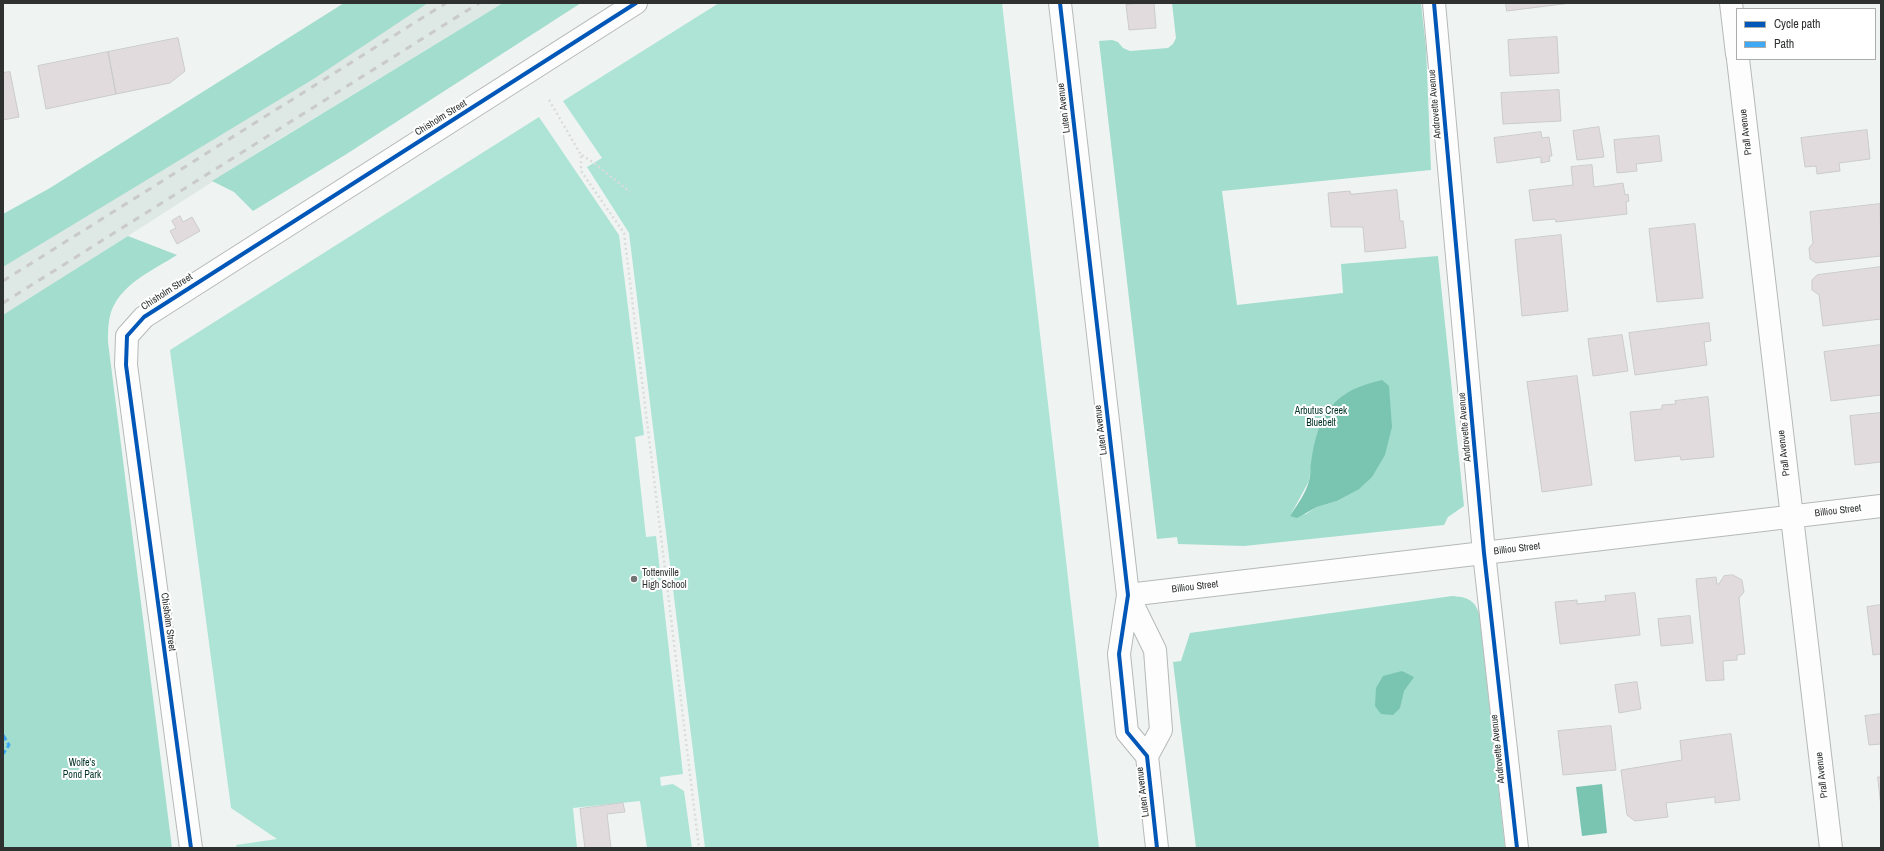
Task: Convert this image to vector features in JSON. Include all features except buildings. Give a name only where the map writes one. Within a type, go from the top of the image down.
[{"type":"street","name":"Chisholm Street","points":[[191,848],[126,365],[127,336],[144,317],[636,3]]},
{"type":"street","name":"Luten Avenue","points":[[1060,3],[1128,595],[1119,654],[1127,732],[1147,756],[1157,848]]},
{"type":"street","name":"Androvette Avenue","points":[[1434,3],[1484,553],[1517,848]]},
{"type":"street","points":[[1731,3],[1736,46]]},
{"type":"street","name":"Prall Avenue","points":[[1738,60],[1830,848]]},
{"type":"street","name":"Billiou Street","points":[[1128,595],[1881,506]]},
{"type":"street","name":"Luten Avenue","points":[[1128,595],[1155,650],[1161,730],[1147,756]]},
{"type":"path","points":[[549,100],[581,155],[581,171],[624,233],[699,848]]},
{"type":"path","points":[[581,155],[594,162],[630,192]]},
{"type":"shaded area","points":[[428,3],[503,3],[270,145],[3,316],[3,267]]},
{"type":"shaded area","points":[[719,3],[1002,3],[1099,848],[705,848],[629,233],[587,167],[602,158],[563,101]]},
{"type":"shaded area","points":[[539,117],[619,235],[644,435],[635,437],[646,537],[656,536],[683,774],[660,777],[661,786],[673,784],[684,791],[692,848],[647,848],[640,801],[573,808],[577,848],[237,848],[236,845],[277,839],[231,808],[170,350]]},
{"type":"shaded area","points":[[1382,380],[1389,386],[1392,427],[1385,455],[1372,477],[1358,490],[1337,501],[1317,507],[1297,518],[1290,516],[1308,485],[1318,430],[1331,407],[1340,398],[1351,391]]},
{"type":"shaded area","points":[[1402,671],[1414,677],[1404,691],[1400,708],[1393,715],[1381,714],[1375,706],[1376,688],[1383,676]]},
{"type":"shaded area","points":[[1602,784],[1607,833],[1582,836],[1576,787]]},
{"type":"green space","points":[[344,3],[428,3],[315,78],[3,267],[3,214],[50,188]]},
{"type":"green space","points":[[503,3],[581,3],[345,155],[253,211],[234,192],[212,181]]},
{"type":"green space","name":"Arbutus Creek Bluebelt","points":[[1172,3],[1421,3],[1426,48],[1431,170],[1222,191],[1237,305],[1343,293],[1341,264],[1438,256],[1464,506],[1448,517],[1444,525],[1244,546],[1178,544],[1177,537],[1157,539],[1099,41],[1112,40],[1118,42],[1123,48],[1130,51],[1168,48],[1173,44],[1176,38]],"holes":[[[1389,386],[1389,406],[1358,490],[1337,501],[1317,507],[1306,514],[1290,516],[1309,481],[1316,438],[1324,415],[1345,394]]]},
{"type":"green space","name":"Wolfe's Pond Park","points":[[128,236],[177,255],[142,276],[126,289],[114,305],[109,323],[108,337],[172,848],[3,848],[3,315]]},
{"type":"green space","points":[[1452,596],[1469,600],[1475,605],[1479,613],[1505,848],[1196,848],[1173,662],[1181,661],[1190,633]]},
{"type":"railway","points":[[3,281],[446,3]]},
{"type":"railway","points":[[3,303],[479,3]]},
{"type":"marked path","points":[[3,735],[9,745],[3,754]]},
{"type":"cycle path","points":[[191,848],[126,365],[127,336],[144,317],[636,3]]},
{"type":"cycle path","points":[[1060,3],[1128,595],[1119,654],[1127,732],[1147,756],[1157,848]]},
{"type":"cycle path","points":[[1434,3],[1484,553],[1517,848]]},
{"type":"place","name":"Tottenville High School","points":[[634,579]]}]
